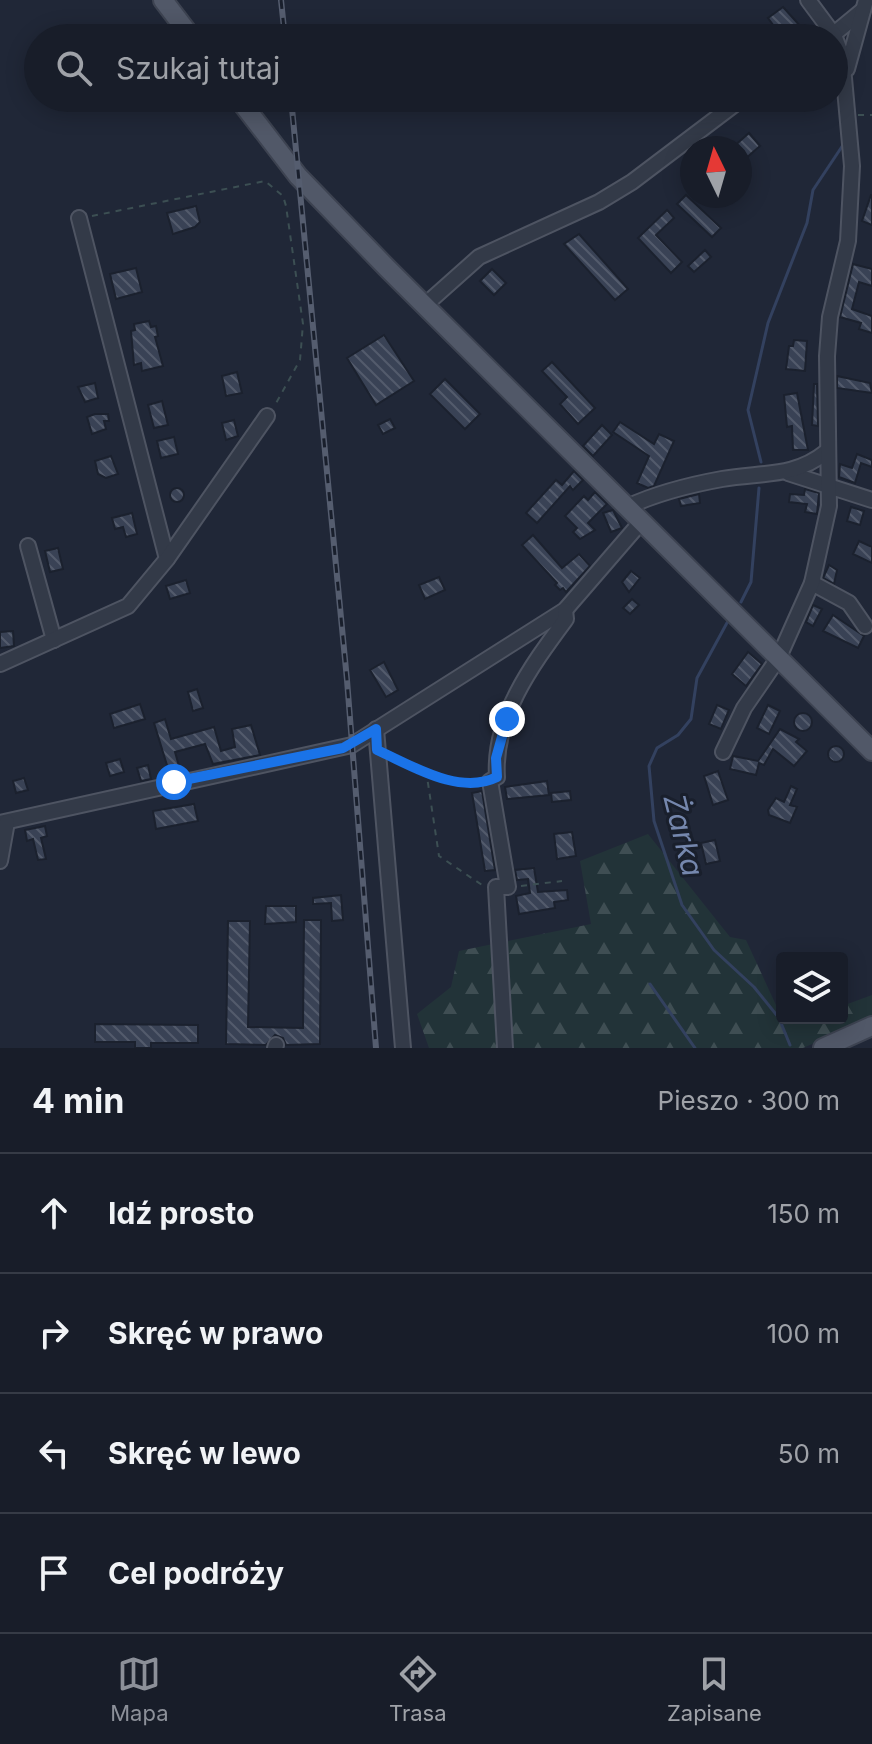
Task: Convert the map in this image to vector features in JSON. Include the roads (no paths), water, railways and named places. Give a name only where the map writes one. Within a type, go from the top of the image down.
[{"type":"main road","points":[[163,0],[181,24]]},
{"type":"main road","points":[[249,112],[298,176],[424,306],[872,751]]},
{"type":"main road","points":[[824,1048],[872,1026]]},
{"type":"street","points":[[808,0],[823,24]]},
{"type":"street","points":[[844,24],[864,5]]},
{"type":"street","points":[[848,66],[864,5]]},
{"type":"street","points":[[723,752],[744,708],[779,657],[812,583],[829,506],[826,452],[830,317],[848,241],[853,201],[848,110]]},
{"type":"street","points":[[424,306],[479,257],[610,196],[726,112]]},
{"type":"street","points":[[79,218],[167,559]]},
{"type":"street","points":[[0,664],[128,606],[167,559],[267,416]]},
{"type":"street","points":[[627,507],[656,494],[724,478],[788,473],[811,464],[826,452]]},
{"type":"street","points":[[788,473],[872,500]]},
{"type":"street","points":[[0,861],[4,823],[174,782],[343,748],[565,610],[641,522]]},
{"type":"street","points":[[28,546],[54,640]]},
{"type":"street","points":[[812,583],[849,603],[865,626]]},
{"type":"street","points":[[505,1048],[502,887],[490,781],[497,777],[499,739],[518,691],[566,619],[565,610]]},
{"type":"street","points":[[376,729],[403,1048]]},
{"type":"waterway","name":"Żarka","points":[[761,462],[748,410],[768,323],[807,223],[813,190],[843,145]]},
{"type":"waterway","name":"Żarka","points":[[741,602],[751,582],[759,488]]},
{"type":"waterway","name":"Żarka","points":[[728,621],[697,678],[691,719],[678,735],[657,748],[649,766],[654,821],[682,905],[714,950],[754,987],[779,1018],[790,1045]]},
{"type":"waterway","points":[[650,984],[695,1048]]},
{"type":"railway","points":[[281,0],[284,24]]},
{"type":"railway","points":[[292,112],[347,680],[376,1048]]}]
